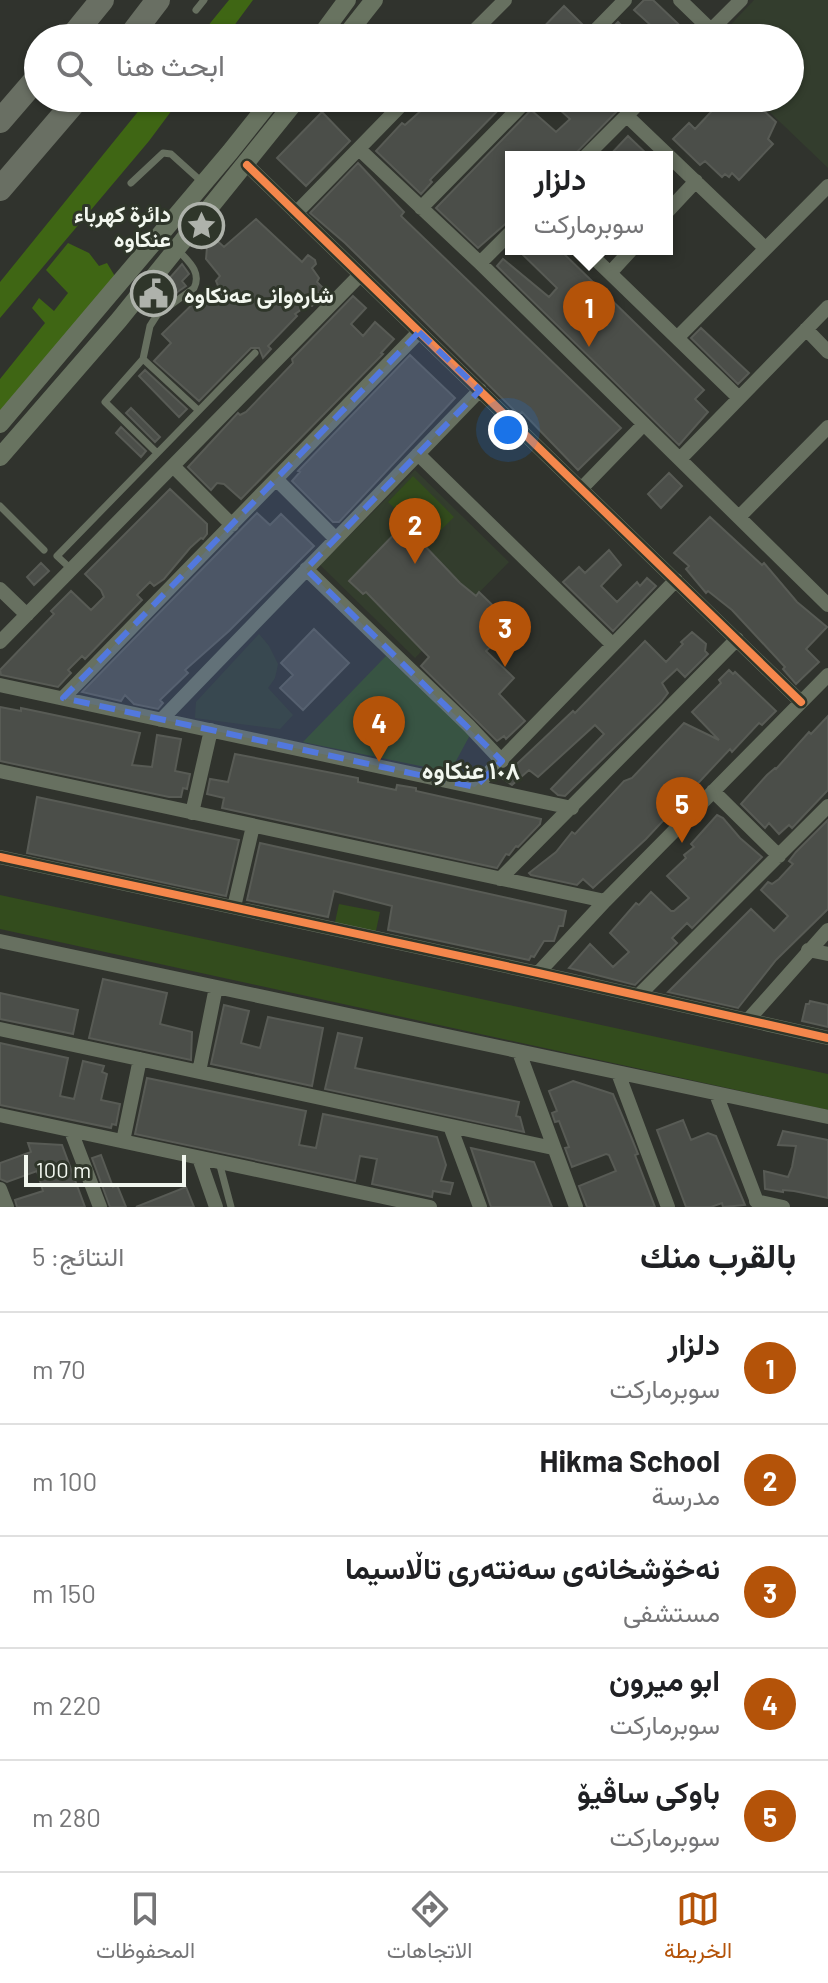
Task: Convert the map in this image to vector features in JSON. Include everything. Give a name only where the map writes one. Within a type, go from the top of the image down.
[{"type":"highway","points":[[82,24],[102,0]]},
{"type":"highway","points":[[140,24],[158,0]]},
{"type":"highway","points":[[0,121],[24,93]]},
{"type":"highway","points":[[0,189],[66,112]]},
{"type":"street","points":[[329,24],[347,0]]},
{"type":"street","points":[[361,24],[374,0]]},
{"type":"street","points":[[481,24],[505,0]]},
{"type":"street","points":[[680,0],[699,24]]},
{"type":"street","points":[[717,24],[741,0]]},
{"type":"street","points":[[601,24],[622,1]]},
{"type":"street","points":[[0,424],[262,112]]},
{"type":"street","points":[[0,457],[107,335],[158,283],[178,250],[287,112]]},
{"type":"street","points":[[296,213],[395,112]]},
{"type":"street","points":[[421,208],[515,112]]},
{"type":"street","points":[[591,151],[629,112]]},
{"type":"street","points":[[626,115],[664,151]]},
{"type":"street","points":[[359,149],[480,263],[828,605]]},
{"type":"street","points":[[673,159],[765,248]]},
{"type":"street","points":[[247,165],[801,702]]},
{"type":"street","points":[[673,206],[696,181]]},
{"type":"street","points":[[677,338],[828,186]]},
{"type":"street","points":[[480,263],[505,238]]},
{"type":"street","points":[[591,255],[739,398]]},
{"type":"street","points":[[610,273],[626,255]]},
{"type":"street","points":[[0,642],[360,275]]},
{"type":"street","points":[[680,459],[828,307]]},
{"type":"street","points":[[90,319],[107,335]]},
{"type":"street","points":[[806,329],[828,352]]},
{"type":"street","points":[[63,698],[419,332]]},
{"type":"street","points":[[161,720],[480,390]]},
{"type":"street","points":[[581,489],[644,424]]},
{"type":"street","points":[[739,517],[828,427]]},
{"type":"street","points":[[418,454],[613,645]]},
{"type":"street","points":[[173,466],[232,525]]},
{"type":"street","points":[[276,479],[336,539]]},
{"type":"street","points":[[306,569],[502,761]]},
{"type":"street","points":[[475,787],[676,580]]},
{"type":"street","points":[[0,589],[27,615]]},
{"type":"street","points":[[500,879],[737,639]]},
{"type":"street","points":[[538,973],[828,675]]},
{"type":"street","points":[[0,685],[572,808]]},
{"type":"street","points":[[192,813],[211,730]]},
{"type":"street","points":[[0,771],[605,901]]},
{"type":"street","points":[[713,791],[779,856]]},
{"type":"street","points":[[639,995],[828,806]]},
{"type":"street","points":[[234,907],[253,826]]},
{"type":"street","points":[[0,857],[828,1038]]},
{"type":"street","points":[[748,1020],[828,930]]},
{"type":"street","points":[[0,941],[828,1117]]},
{"type":"street","points":[[808,950],[828,954]]},
{"type":"street","points":[[199,1072],[216,987]]},
{"type":"street","points":[[0,1029],[553,1148]]},
{"type":"street","points":[[519,1052],[576,1207]]},
{"type":"street","points":[[123,1141],[140,1059]]},
{"type":"street","points":[[618,1073],[668,1207]]},
{"type":"street","points":[[716,1094],[758,1204],[783,1207]]},
{"type":"street","points":[[0,1115],[388,1202],[430,1207]]},
{"type":"street","points":[[450,1126],[480,1207]]},
{"type":"street","points":[[71,1131],[100,1207]]},
{"type":"street","points":[[199,1158],[216,1207]]},
{"type":"street","points":[[0,1189],[7,1207]]},
{"type":"lane","points":[[196,10],[204,0]]},
{"type":"lane","points":[[131,183],[163,153],[171,154],[204,184]]},
{"type":"lane","points":[[156,452],[105,402],[143,359],[150,326],[157,315],[173,297],[194,288],[197,273],[178,250]]},
{"type":"lane","points":[[71,569],[57,556],[255,353]]},
{"type":"lane","points":[[143,359],[198,410]]},
{"type":"lane","points":[[0,506],[44,550]]},
{"type":"lane","points":[[219,1162],[231,1207]]},
{"type":"highlighted area","points":[[419,332],[480,390],[306,569],[502,761],[475,787],[63,698]]},
{"type":"shaded area","points":[[754,0],[828,0],[828,168],[770,112],[804,112],[804,24],[731,24]]},
{"type":"shaded area","points":[[415,470],[509,562],[415,658],[320,565]]},
{"type":"shaded area","points":[[259,634],[278,664],[275,678],[268,688],[293,715],[280,729],[195,718],[196,702]]},
{"type":"green space","points":[[229,0],[253,0],[235,24],[209,24]]},
{"type":"green space","points":[[138,112],[171,112],[0,318],[0,282]]},
{"type":"green space","points":[[68,243],[89,253],[99,266],[107,263],[116,278],[0,413],[0,379],[45,323],[32,308],[39,298],[54,311],[68,293],[46,270]]},
{"type":"green space","points":[[413,476],[454,517],[429,542],[388,502]]},
{"type":"green space","points":[[386,656],[470,735],[450,772],[303,742]]},
{"type":"green space","points":[[0,895],[828,1074],[828,1110],[0,929]]},
{"type":"green space","points":[[339,904],[380,912],[374,940],[333,931]]},
{"type":"building","points":[[644,0],[653,0],[678,24],[649,24],[634,10]]},
{"type":"building","points":[[564,6],[582,24],[547,24]]},
{"type":"building","points":[[322,112],[350,141],[306,186],[277,158]]},
{"type":"building","points":[[419,112],[496,112],[430,180],[432,182],[421,194],[376,151],[402,123],[405,125]]},
{"type":"building","points":[[529,112],[533,112],[556,132],[570,119],[562,112],[616,112],[578,151],[505,151],[505,224],[478,248],[436,208]]},
{"type":"building","points":[[711,112],[765,112],[776,122],[768,139],[773,144],[739,180],[732,173],[729,177],[725,174],[722,177],[705,161],[700,165],[673,139],[689,123],[695,129]]},
{"type":"building","points":[[628,136],[644,151],[614,151]]},
{"type":"building","points":[[358,163],[404,212],[401,216],[621,428],[578,470],[522,412],[519,415],[345,243],[310,213]]},
{"type":"building","points":[[256,219],[302,262],[308,255],[315,260],[312,268],[319,278],[317,282],[324,289],[314,298],[317,302],[295,314],[297,316],[268,346],[271,349],[263,358],[259,348],[251,348],[199,401],[154,361],[171,343],[162,334],[210,287],[223,298],[216,281],[220,276],[206,259],[207,247],[214,238],[224,247]]},
{"type":"building","points":[[523,255],[565,255],[704,390],[695,399],[708,412],[679,445],[497,266],[503,259],[549,297],[557,288]]},
{"type":"building","points":[[182,264],[189,274],[182,281],[186,286],[160,304],[153,297]]},
{"type":"building","points":[[353,296],[366,308],[351,324],[363,336],[375,322],[394,339],[383,354],[241,499],[224,484],[217,483],[211,490],[188,467],[238,413],[246,412]]},
{"type":"building","points":[[701,328],[749,373],[738,384],[691,338]]},
{"type":"building","points":[[410,355],[455,398],[339,522],[333,522],[292,481],[298,471]]},
{"type":"building","points":[[145,370],[187,409],[179,417],[139,376]]},
{"type":"building","points":[[131,408],[160,437],[155,442],[126,413]]},
{"type":"building","points":[[121,427],[146,451],[141,457],[116,433]]},
{"type":"building","points":[[669,473],[682,486],[661,508],[648,494]]},
{"type":"building","points":[[170,489],[207,524],[207,534],[203,539],[190,548],[164,579],[154,586],[150,582],[137,595],[142,600],[85,659],[82,656],[68,670],[71,673],[58,687],[1,675],[0,670],[54,614],[51,611],[71,591],[91,610],[104,597],[85,574]]},
{"type":"building","points":[[257,513],[270,525],[281,514],[314,546],[185,670],[188,673],[160,700],[163,703],[158,709],[134,704],[125,695],[121,701],[82,692]]},
{"type":"building","points":[[710,517],[762,565],[764,563],[797,602],[827,627],[806,649],[819,662],[796,684],[783,669],[785,667],[732,610],[708,591],[706,593],[686,569],[689,566],[674,553]]},
{"type":"building","points":[[404,524],[460,583],[476,596],[479,592],[513,625],[486,651],[514,678],[499,694],[525,721],[506,739],[504,736],[497,741],[421,666],[429,657],[366,592],[363,594],[349,581]]},
{"type":"building","points":[[609,550],[621,565],[601,586],[617,602],[637,582],[640,586],[647,578],[656,586],[613,631],[563,582],[579,567],[585,573]]},
{"type":"building","points":[[41,563],[49,571],[34,585],[27,577]]},
{"type":"building","points":[[314,629],[349,663],[303,710],[280,688],[293,675],[281,663]]},
{"type":"building","points":[[692,632],[706,644],[708,654],[685,677],[677,669],[662,683],[668,693],[661,702],[565,796],[551,789],[604,734],[595,725],[538,777],[529,770],[512,785],[502,778],[573,711],[575,713],[645,641],[666,662]]},
{"type":"building","points":[[729,670],[733,674],[735,672],[776,711],[762,725],[759,723],[732,752],[730,749],[646,839],[593,888],[583,879],[577,885],[531,875],[529,873],[556,852],[572,832],[575,834],[684,723],[719,740],[692,712],[721,683],[719,680]]},
{"type":"building","points":[[0,707],[21,711],[21,708],[140,733],[132,765],[152,767],[157,735],[181,739],[175,771],[190,774],[187,789],[183,788],[181,797],[169,797],[0,761]]},
{"type":"building","points":[[828,716],[828,790],[792,828],[789,825],[779,834],[769,823],[765,828],[741,804]]},
{"type":"building","points":[[235,754],[358,778],[358,782],[396,790],[397,785],[416,788],[416,791],[541,819],[540,824],[509,855],[506,854],[497,868],[222,808],[224,798],[207,794],[210,779],[228,782]]},
{"type":"building","points":[[37,797],[239,840],[226,896],[27,853]]},
{"type":"building","points":[[717,815],[762,857],[692,928],[687,923],[672,938],[677,943],[635,985],[569,968],[590,944],[613,967],[629,952],[610,933],[636,903],[639,905],[651,892],[671,911],[689,898],[667,876],[686,858],[684,855],[694,847],[691,844]]},
{"type":"building","points":[[828,820],[828,909],[776,960],[738,1008],[668,992],[751,909],[774,931],[788,916],[761,890],[768,882],[772,884],[779,879],[793,864],[789,861],[796,852]]},
{"type":"building","points":[[260,843],[566,911],[563,926],[559,926],[554,941],[544,941],[529,960],[388,930],[392,906],[334,891],[328,917],[247,900]]},
{"type":"building","points":[[103,979],[167,993],[160,1024],[192,1032],[191,1060],[89,1038]]},
{"type":"building","points":[[0,993],[78,1010],[73,1034],[0,1019]]},
{"type":"building","points":[[810,1001],[828,1005],[828,1027],[802,1021],[806,1004]]},
{"type":"building","points":[[224,1005],[249,1011],[241,1043],[260,1048],[268,1017],[323,1028],[312,1086],[211,1064]]},
{"type":"building","points":[[338,1033],[362,1038],[355,1068],[519,1102],[516,1116],[520,1117],[524,1132],[325,1089]]},
{"type":"building","points":[[0,1043],[68,1058],[60,1096],[74,1099],[83,1061],[104,1066],[102,1072],[107,1074],[101,1100],[120,1104],[116,1125],[112,1124],[111,1128],[0,1105]]},
{"type":"building","points":[[147,1078],[306,1111],[299,1145],[316,1148],[323,1114],[437,1137],[446,1165],[441,1181],[453,1183],[450,1194],[433,1191],[432,1197],[372,1184],[377,1159],[360,1156],[355,1181],[135,1134]]},
{"type":"building","points":[[573,1081],[613,1094],[638,1154],[635,1155],[655,1207],[587,1207],[579,1186],[616,1171],[606,1154],[572,1167],[565,1148],[569,1147],[559,1121],[555,1122],[552,1113],[557,1111],[549,1091]]},
{"type":"building","points":[[683,1120],[691,1140],[708,1133],[716,1136],[745,1205],[723,1207],[722,1203],[711,1207],[686,1207],[657,1130]]},
{"type":"building","points":[[783,1131],[828,1140],[828,1198],[765,1189],[764,1171],[788,1177],[792,1167],[796,1146],[778,1145]]},
{"type":"building","points":[[28,1143],[62,1145],[85,1207],[17,1207],[15,1200],[43,1191],[37,1171],[7,1182],[0,1179],[0,1163],[31,1152]]},
{"type":"building","points":[[471,1148],[534,1162],[552,1207],[491,1207]]},
{"type":"building","points":[[101,1155],[113,1187],[117,1185],[126,1207],[110,1207],[92,1158]]},
{"type":"building","points":[[186,1187],[194,1207],[136,1207]]},
{"type":"cycle path","points":[[247,165],[801,702]]},
{"type":"cycle path","points":[[0,857],[828,1038]]},
{"type":"place","name":"دائرة كهرباء عنكاوه","points":[[202,226]]},
{"type":"place","name":"شارەوانی عەنکاوە","points":[[153,294]]},
{"type":"place","name":"دلزار","points":[[589,347]]},
{"type":"place","name":"Hikma School","points":[[415,564]]},
{"type":"place","name":"نەخۆشخانەی سەنتەری تاڵاسیما","points":[[505,667]]},
{"type":"place","name":"ابو ميرون","points":[[379,762]]},
{"type":"place","name":"باوکی ساڤیۆ","points":[[682,843]]},
{"type":"district","name":"١٠٨ عنکاوە","points":[[471,769]]}]
